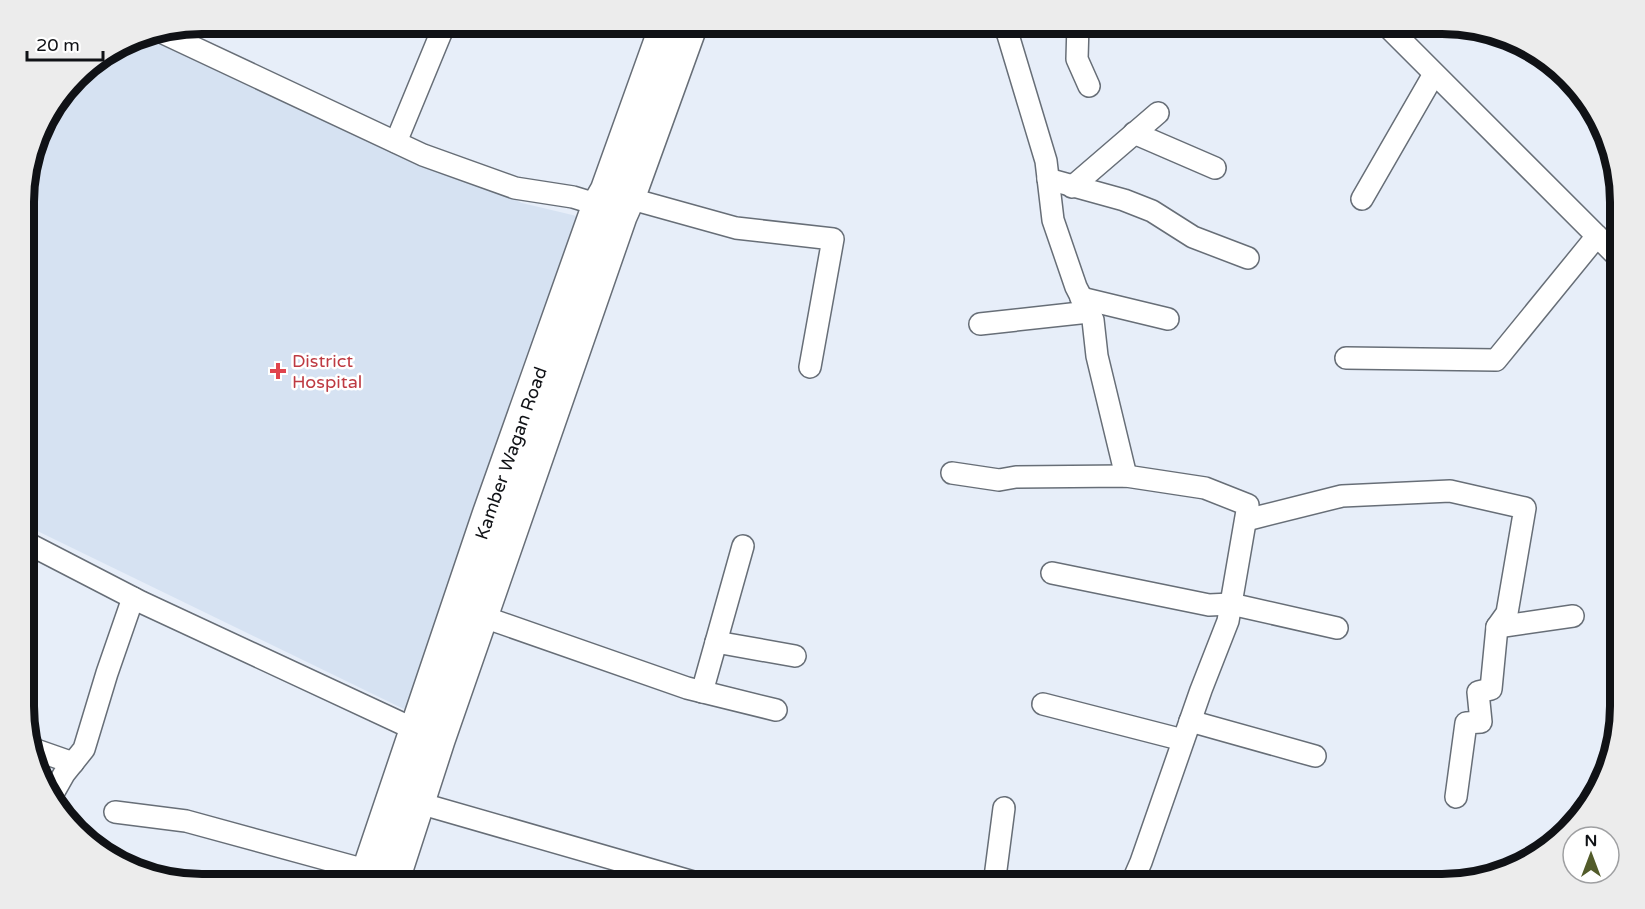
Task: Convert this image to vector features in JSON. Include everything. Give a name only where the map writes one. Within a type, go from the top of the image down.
[{"type":"main road","name":"Kamber Wagan Road","points":[[378,874],[419,802],[620,216],[606,191],[663,34]]},
{"type":"main road","name":"Kamber Wagan Road","points":[[377,874],[416,730],[489,515],[614,202],[687,34]]},
{"type":"street","points":[[396,142],[441,34]]},
{"type":"street","points":[[1008,34],[1046,161],[1053,220],[1085,305],[1093,320],[1097,356],[1126,476]]},
{"type":"street","points":[[1078,34],[1077,59],[1089,86]]},
{"type":"street","points":[[1395,34],[1610,249]]},
{"type":"street","points":[[173,38],[423,155],[515,188],[614,202],[736,228],[833,238],[810,367]]},
{"type":"street","points":[[1362,199],[1434,74]]},
{"type":"street","points":[[1072,187],[1158,113]]},
{"type":"street","points":[[1134,133],[1215,168]]},
{"type":"street","points":[[1048,179],[1124,200],[1193,237],[1248,258]]},
{"type":"street","points":[[1346,358],[1496,360],[1597,236]]},
{"type":"street","points":[[980,324],[1085,305],[1168,319]]},
{"type":"street","points":[[952,473],[999,480],[1016,477],[1126,476],[1205,488],[1248,505],[1228,621],[1135,874]]},
{"type":"street","points":[[1246,520],[1342,496],[1450,491],[1525,508],[1507,613],[1497,627],[1491,690],[1478,692],[1481,722],[1466,723],[1456,797]]},
{"type":"street","points":[[34,546],[134,598],[416,730]]},
{"type":"street","points":[[702,692],[743,546]]},
{"type":"street","points":[[1052,573],[1209,605],[1231,604],[1337,628]]},
{"type":"street","points":[[56,788],[64,774],[84,749],[107,673],[134,598]]},
{"type":"street","points":[[481,616],[702,692],[776,710]]},
{"type":"street","points":[[1497,627],[1573,616]]},
{"type":"street","points":[[716,642],[795,656]]},
{"type":"street","points":[[1043,704],[1315,756]]},
{"type":"street","points":[[40,751],[73,763]]},
{"type":"street","points":[[419,802],[666,874]]},
{"type":"street","points":[[995,874],[1004,808]]},
{"type":"street","points":[[115,812],[186,821],[356,874]]},
{"type":"shaded area","name":"District Hospital","points":[[163,40],[522,203],[585,218],[410,712],[34,529],[34,202],[38,170],[47,138],[69,100],[92,76],[118,57],[138,47]]},
{"type":"place","name":"District Hospital","points":[[278,371]]}]
